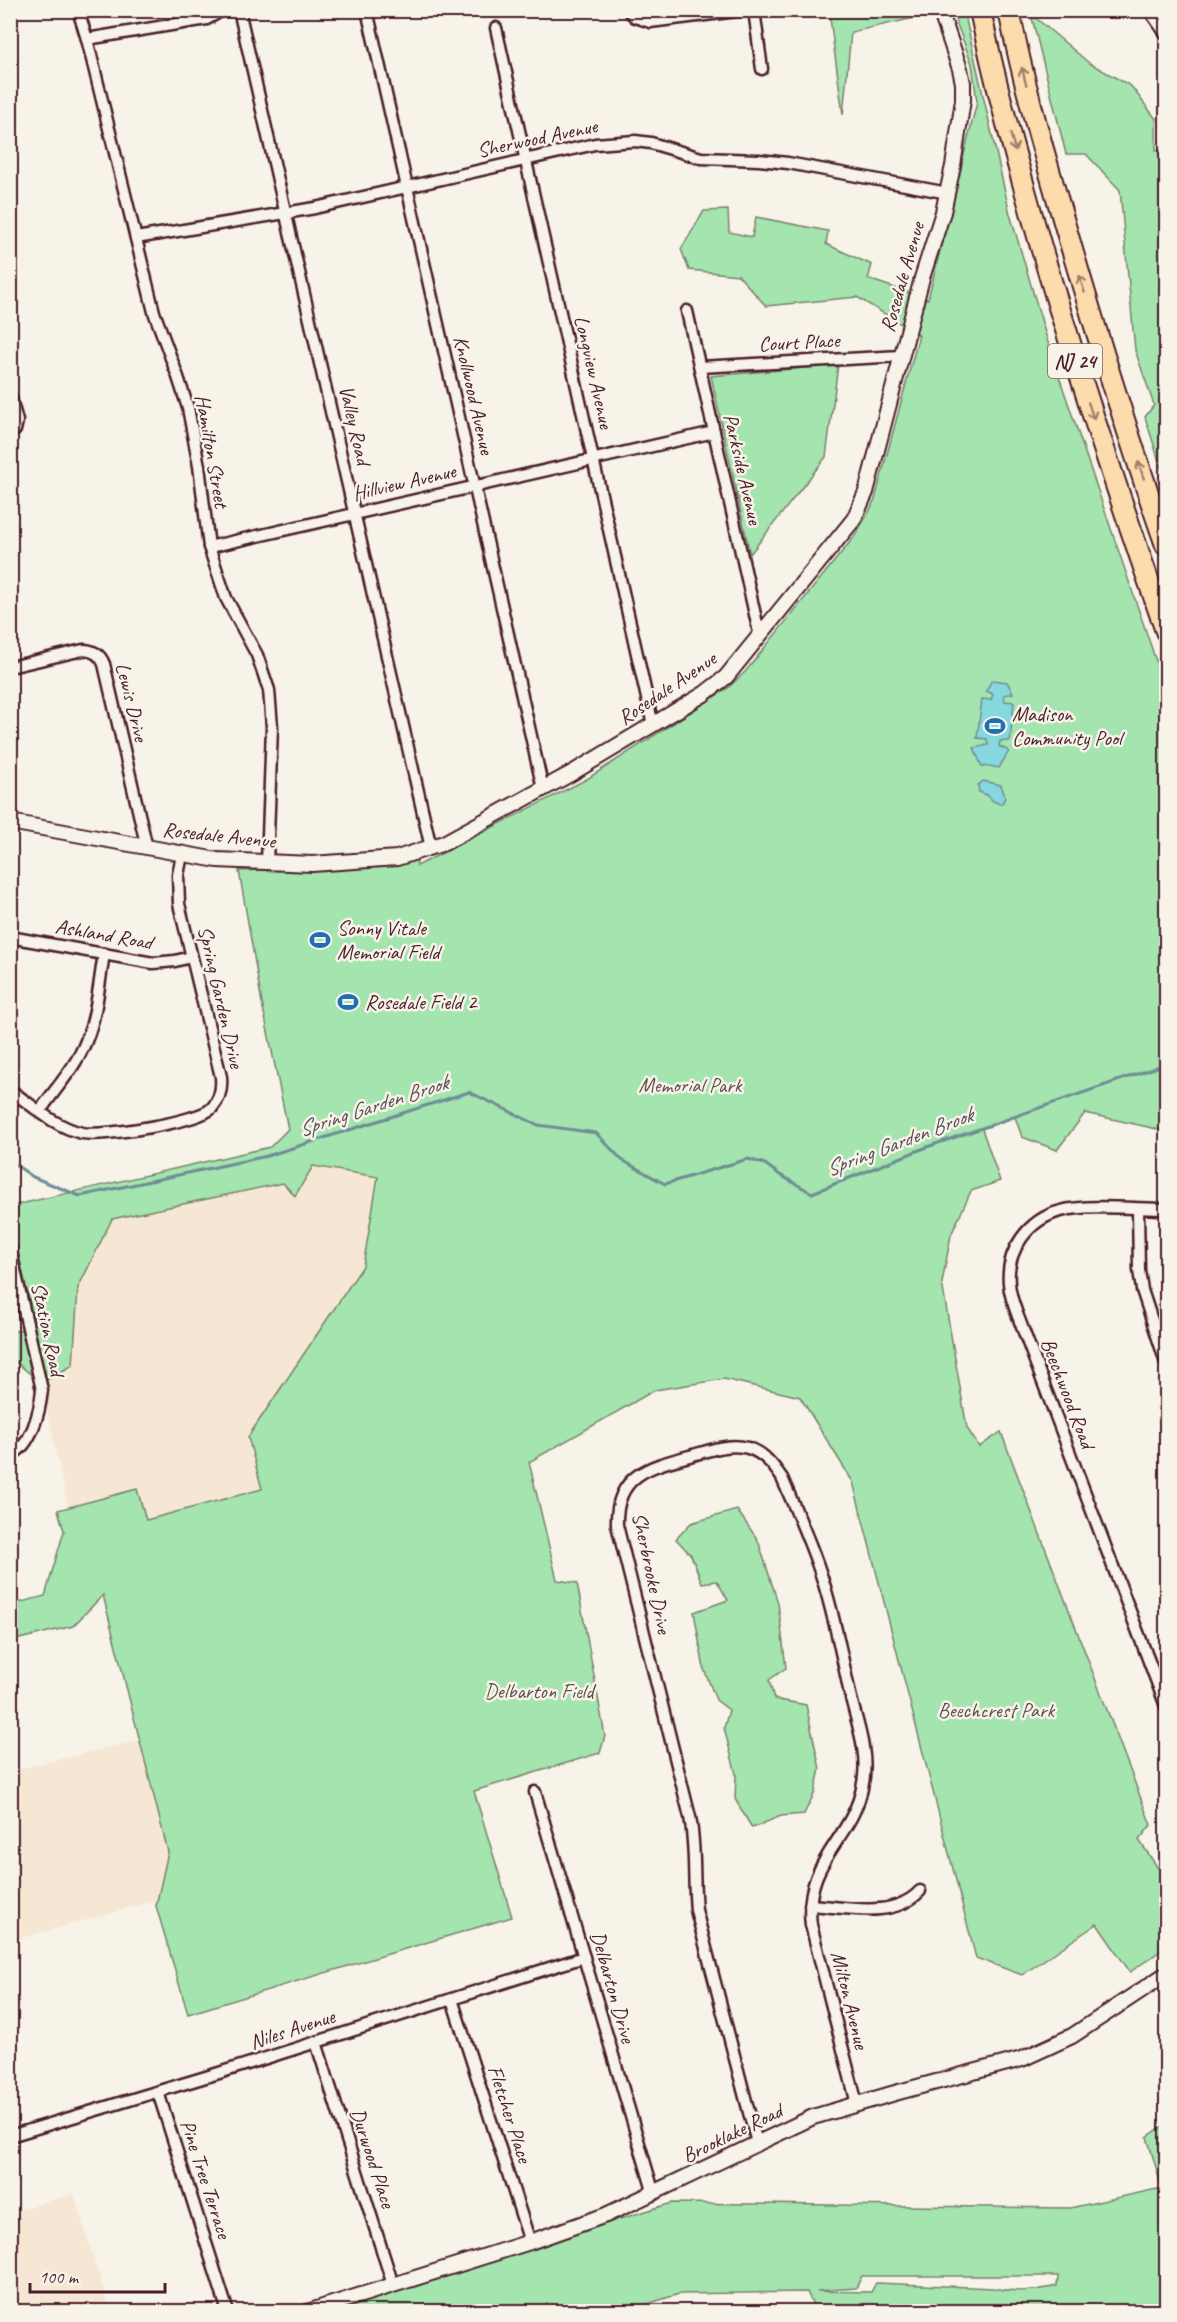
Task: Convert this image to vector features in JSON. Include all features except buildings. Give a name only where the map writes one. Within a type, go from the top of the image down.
[{"type":"highway","name":"NJ 24","points":[[980,10],[997,87],[1061,314],[1096,428],[1167,631]]},
{"type":"highway","name":"NJ 24","points":[[1009,10],[1025,80],[1065,226],[1124,419],[1167,545]]},
{"type":"street","name":"Hamilton Street","points":[[78,10],[154,312],[178,377],[194,436],[209,547],[226,598],[257,655],[269,690],[273,727],[267,863]]},
{"type":"street","points":[[87,39],[207,19],[223,10]]},
{"type":"street","name":"Valley Road","points":[[239,10],[430,848]]},
{"type":"street","name":"Knollwood Avenue","points":[[367,10],[543,789]]},
{"type":"street","points":[[628,10],[635,17],[650,22],[745,10]]},
{"type":"street","points":[[754,10],[762,69]]},
{"type":"street","name":"Rosedale Avenue","points":[[10,822],[217,860],[334,863],[398,858],[430,848],[543,789],[715,686],[734,668],[760,637],[854,519],[862,505],[901,356],[948,193],[963,100],[960,69],[940,10]]},
{"type":"street","points":[[1149,10],[1167,34]]},
{"type":"street","name":"Longview Avenue","points":[[496,28],[653,724]]},
{"type":"street","name":"Sherwood Avenue","points":[[136,238],[287,213],[595,144],[635,141],[651,143],[701,158],[788,163],[948,193]]},
{"type":"street","name":"Parkside Avenue","points":[[687,311],[760,637]]},
{"type":"street","name":"Court Place","points":[[699,367],[901,356]]},
{"type":"street","points":[[10,395],[16,421],[13,431]]},
{"type":"street","name":"Hillview Avenue","points":[[209,547],[714,432]]},
{"type":"street","name":"Lewis Drive","points":[[10,667],[83,650],[95,652],[100,656],[104,664],[147,848]]},
{"type":"street","name":"Spring Garden Drive","points":[[10,1090],[39,1112],[68,1129],[82,1133],[110,1134],[200,1116],[213,1107],[220,1092],[221,1077],[179,904],[178,875],[182,855]]},
{"type":"street","name":"Ashland Road","points":[[10,937],[153,963],[175,962],[191,957]]},
{"type":"street","points":[[39,1112],[80,1055],[86,1042],[91,1029],[104,954]]},
{"type":"street","name":"Beechwood Road","points":[[1167,1209],[1072,1209],[1049,1215],[1029,1229],[1019,1242],[1012,1257],[1008,1281],[1022,1328],[1167,1706]]},
{"type":"street","points":[[1138,1209],[1142,1290],[1167,1363]]},
{"type":"street","name":"Station Road","points":[[10,1248],[41,1379],[41,1401],[26,1443],[10,1455]]},
{"type":"street","name":"Sherbrooke Drive","points":[[758,2143],[696,1910],[694,1840],[690,1817],[617,1525],[616,1513],[622,1493],[636,1476],[656,1466],[723,1447],[735,1446],[758,1453],[775,1467],[782,1478],[824,1582],[864,1752],[864,1782],[860,1798],[849,1821],[818,1870],[810,1905]]},
{"type":"street","name":"Delbarton Drive","points":[[536,1792],[654,2194]]},
{"type":"street","points":[[810,1905],[882,1910],[905,1904],[920,1891]]},
{"type":"street","name":"Milton Avenue","points":[[810,1905],[811,1925],[857,2104]]},
{"type":"street","name":"Niles Avenue","points":[[10,2136],[158,2092],[584,1957]]},
{"type":"street","name":"Brooklake Road","points":[[307,2312],[606,2216],[813,2117],[1011,2063],[1050,2048],[1167,1974]]},
{"type":"street","name":"Fletcher Place","points":[[452,1999],[530,2242]]},
{"type":"street","name":"Durwood Place","points":[[316,2042],[393,2284]]},
{"type":"street","name":"Pine Tree Terrace","points":[[158,2092],[228,2312]]},
{"type":"shaded area","points":[[312,1166],[378,1177],[363,1266],[248,1437],[262,1489],[145,1520],[137,1489],[68,1507],[41,1383],[73,1364],[78,1288],[112,1219],[283,1183]]},
{"type":"shaded area","points":[[140,1740],[168,1852],[158,1900],[11,1941],[10,1771]]},
{"type":"shaded area","points":[[74,2194],[108,2305],[85,2311],[11,2311],[11,2212]]},
{"type":"green space","points":[[829,11],[946,11],[851,32],[843,115]]},
{"type":"green space","name":"Memorial Park","points":[[952,11],[964,11],[1010,214],[1052,356],[1166,690],[1166,1131],[1085,1113],[1057,1150],[1022,1137],[1015,1117],[982,1129],[1000,1181],[971,1191],[951,1235],[942,1283],[967,1428],[979,1447],[1001,1432],[1151,1825],[1139,1840],[1166,1880],[1166,1947],[1130,1972],[1097,1924],[1022,1975],[976,1958],[853,1482],[800,1397],[724,1379],[655,1390],[529,1462],[557,1580],[577,1583],[605,1736],[600,1753],[474,1791],[512,1917],[188,2014],[156,1906],[168,1852],[103,1595],[73,1626],[11,1641],[10,1605],[45,1596],[64,1531],[58,1510],[137,1489],[146,1520],[262,1489],[248,1437],[363,1266],[378,1177],[313,1166],[295,1196],[283,1183],[112,1219],[78,1288],[73,1365],[41,1383],[11,1358],[11,1332],[35,1326],[11,1221],[11,1206],[270,1147],[288,1129],[262,1003],[239,871],[398,864],[416,859],[417,866],[587,779],[728,688],[745,672],[854,537],[875,499],[919,335],[857,297],[766,306],[738,275],[689,270],[681,249],[704,211],[728,210],[729,232],[752,237],[756,217],[828,231],[826,244],[872,265],[868,279],[928,299],[977,102],[972,64]]},
{"type":"green space","points":[[1031,14],[1089,63],[1131,86],[1156,119],[1156,150],[1166,151],[1166,483],[1145,417],[1154,405],[1135,350],[1120,190],[1086,154],[1066,154]]},
{"type":"green space","points":[[838,365],[826,457],[750,554],[711,376]]},
{"type":"green space","points":[[737,1510],[758,1540],[778,1603],[786,1668],[769,1680],[774,1699],[806,1705],[820,1769],[815,1792],[804,1814],[781,1816],[752,1828],[735,1799],[736,1774],[724,1728],[729,1710],[716,1700],[704,1669],[694,1612],[728,1600],[717,1581],[702,1583],[691,1555],[676,1539],[691,1523]]},
{"type":"green space","points":[[1166,2124],[1166,2311],[816,2311],[807,2292],[679,2294],[622,2312],[315,2312],[672,2203],[1070,2208],[1162,2188],[1147,2137]],"holes":[[[862,2276],[1058,2276],[1057,2286],[1025,2291],[876,2283],[871,2292],[817,2291],[856,2288]]]},
{"type":"water","points":[[992,680],[1007,682],[1013,693],[1004,695],[1005,701],[1014,702],[1010,741],[1000,741],[999,746],[1009,751],[999,768],[982,767],[974,748],[988,745],[987,739],[977,738],[982,699],[991,700],[993,694],[986,691]]},
{"type":"water","points":[[983,781],[1001,785],[1005,797],[1003,802],[1000,804],[979,792],[978,785]]},
{"type":"waterway","name":"Spring Garden Brook","points":[[10,1161],[33,1177],[80,1196],[267,1156],[469,1092],[538,1125],[596,1133],[622,1160],[665,1184],[748,1159],[765,1164],[812,1193],[927,1147],[1166,1064]]},
{"type":"place","name":"Madison Community Pool","points":[[995,726]]},
{"type":"place","name":"Sonny Vitale Memorial Field","points":[[320,940]]},
{"type":"place","name":"Rosedale Field 2","points":[[348,1002]]},
{"type":"park label","name":"Delbarton Field","points":[[539,1691]]},
{"type":"park label","name":"Beechcrest Park","points":[[996,1710]]}]
